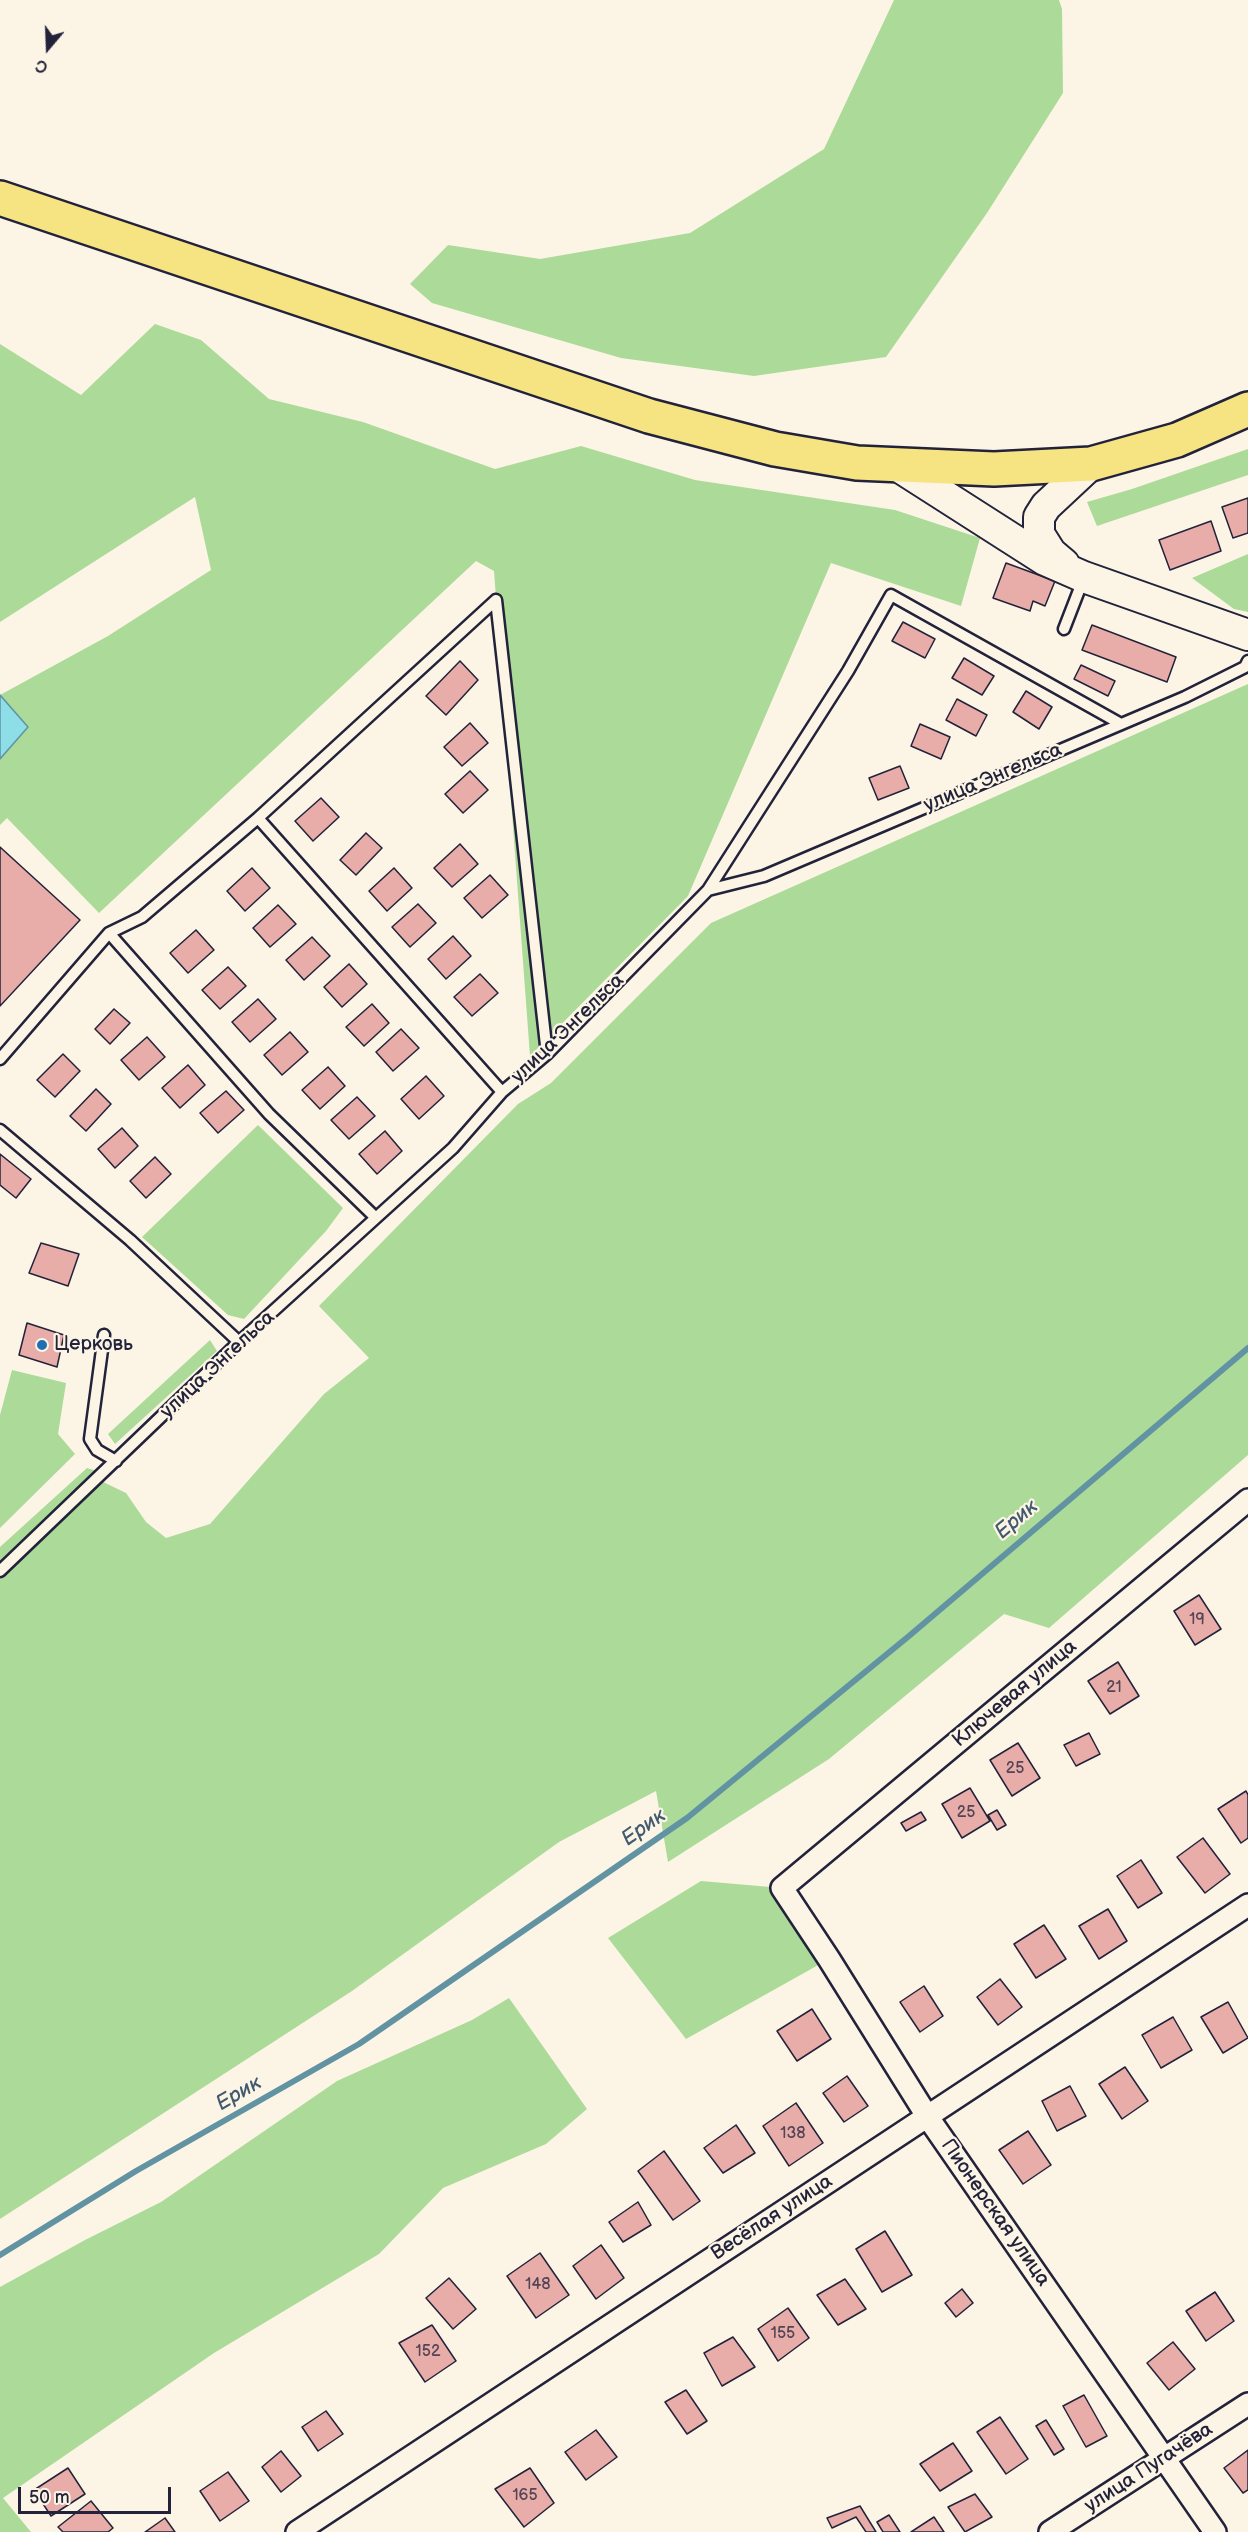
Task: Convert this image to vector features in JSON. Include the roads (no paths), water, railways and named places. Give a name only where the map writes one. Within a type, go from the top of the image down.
[{"type":"highway","points":[[0,198],[649,416],[775,448],[857,463],[994,469],[1091,464],[1177,440],[1248,409]]},
{"type":"street","points":[[1078,574],[1051,553],[1039,534],[1039,518],[1046,506],[1091,464]]},
{"type":"street","points":[[898,466],[1045,560],[1248,635]]},
{"type":"street","name":"Ключевая улица","points":[[782,1888],[1248,1500]]},
{"type":"street","name":"Пионерская улица","points":[[782,1888],[927,2116],[1215,2532]]},
{"type":"street","name":"Весёлая улица","points":[[297,2532],[1248,1905]]},
{"type":"street","name":"улица Пугачёва","points":[[1050,2532],[1248,2404]]},
{"type":"lane","points":[[1064,629],[1078,574]]},
{"type":"lane","points":[[708,890],[848,671],[891,595],[1121,724]]},
{"type":"lane","points":[[0,1059],[110,933],[142,917],[258,818],[496,600],[547,1054]]},
{"type":"lane","name":"улица Энгельса","points":[[0,1571],[239,1342],[453,1148],[502,1092],[547,1054],[708,890],[764,876],[1121,724],[1225,677],[1245,667],[1248,661]]},
{"type":"lane","points":[[258,818],[502,1092]]},
{"type":"lane","points":[[110,933],[269,1114],[375,1217]]},
{"type":"lane","points":[[0,1130],[130,1240],[239,1342]]},
{"type":"lane","points":[[104,1335],[90,1439],[97,1450],[116,1461]]},
{"type":"water","points":[[0,695],[28,727],[0,759]]},
{"type":"waterway","name":"Ерик","points":[[0,2255],[136,2171],[359,2044],[687,1818],[909,1636],[1248,1348]]},
{"type":"place","name":"Церковь","points":[[42,1345]]}]
